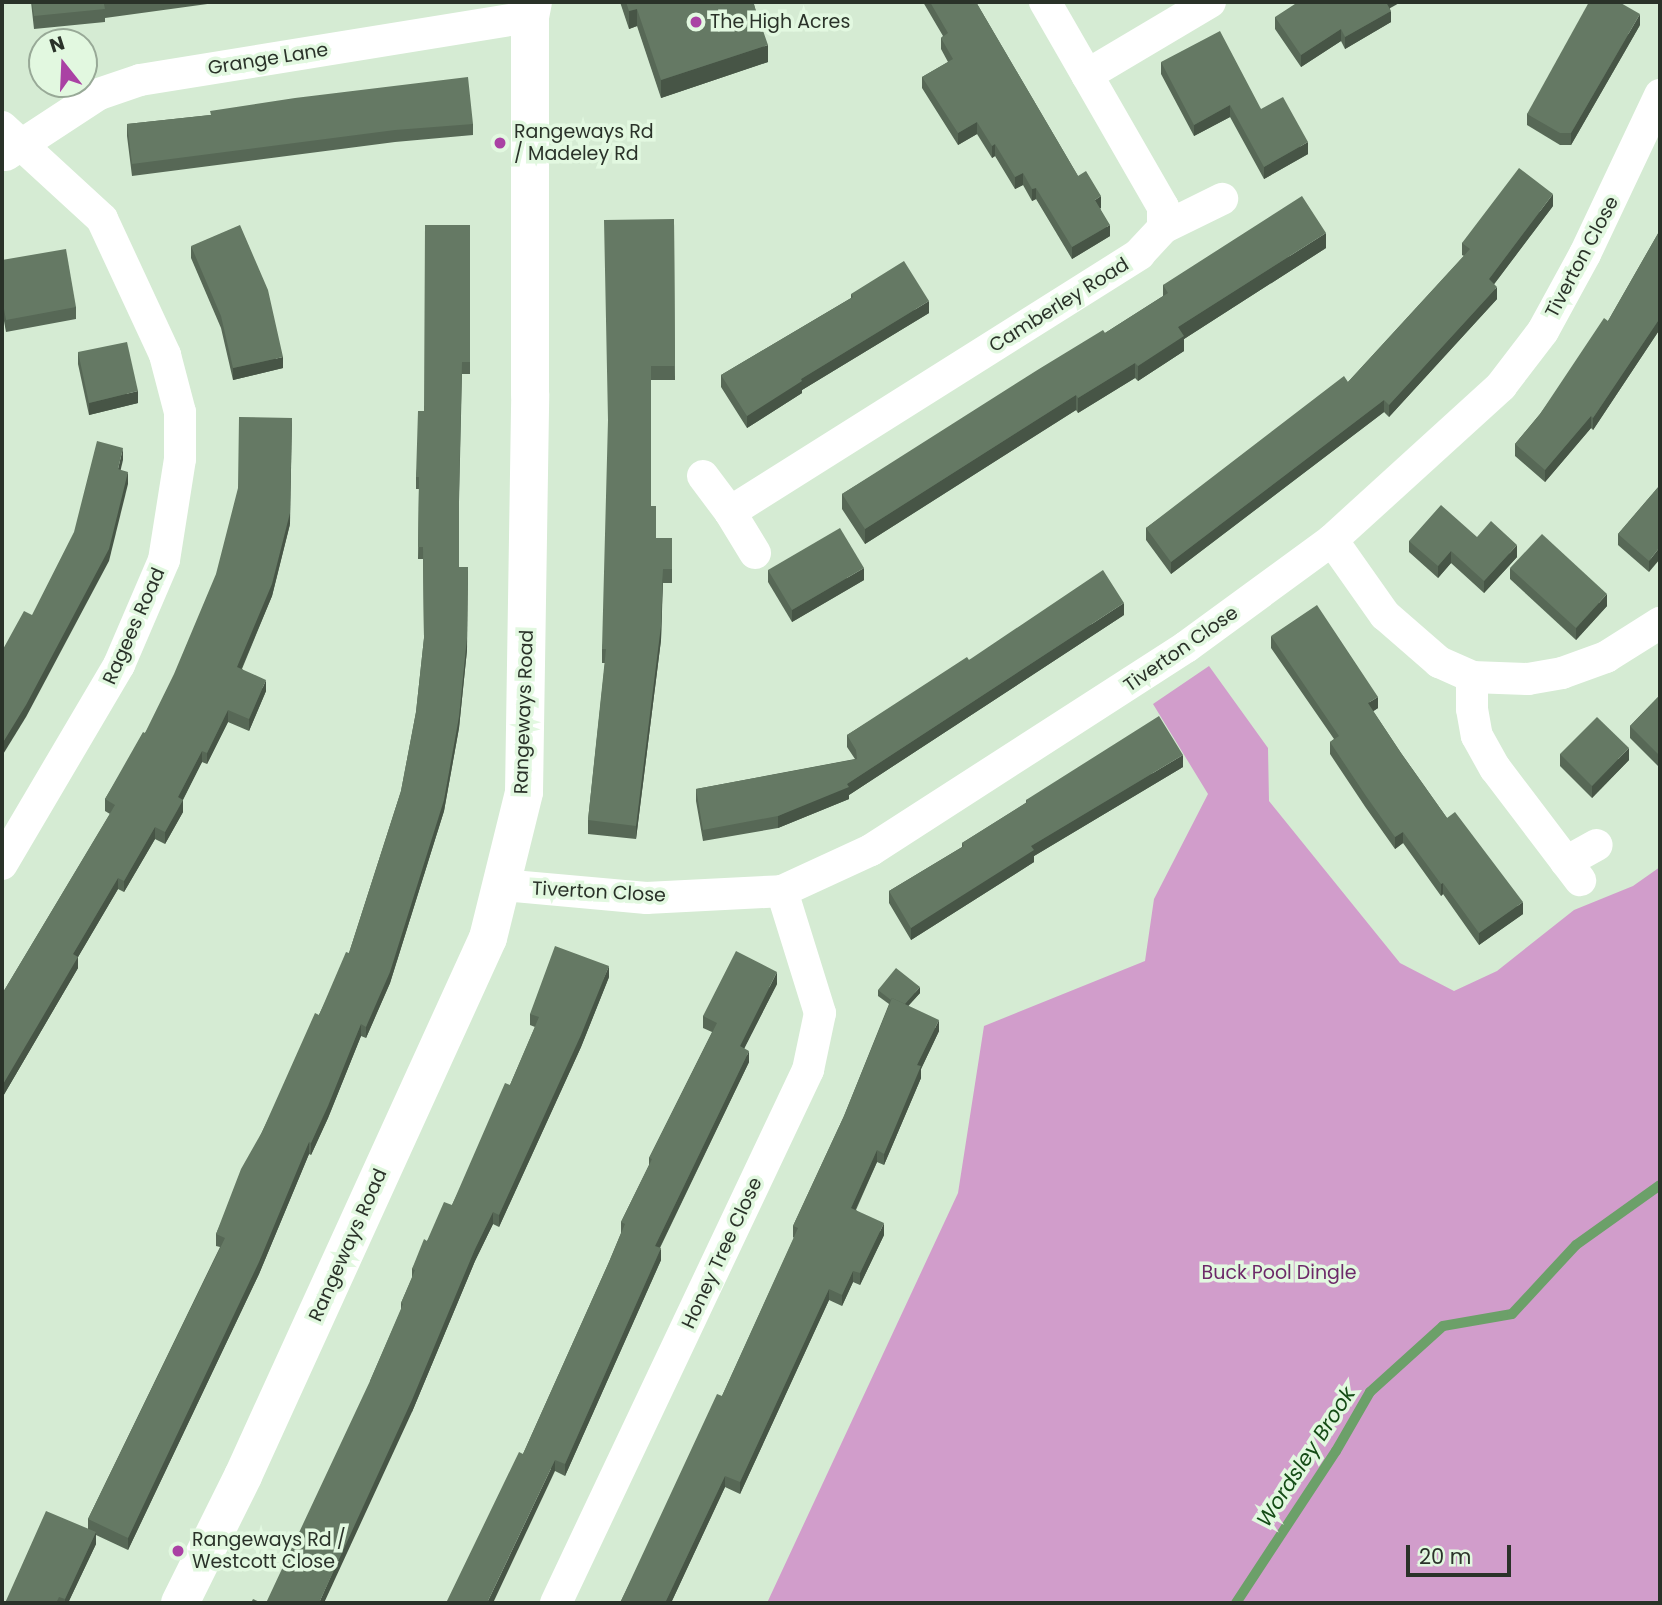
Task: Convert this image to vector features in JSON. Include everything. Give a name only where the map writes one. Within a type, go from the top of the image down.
[{"type":"street","points":[[1045,2],[1163,207],[1163,228],[1222,199]]},
{"type":"street","points":[[1087,75],[1210,2]]},
{"type":"street","name":"Grange Lane","points":[[8,143],[99,94],[140,80],[532,9]]},
{"type":"street","name":"Rangeways Road","points":[[180,1603],[243,1476],[488,938],[503,886],[524,792],[532,9]]},
{"type":"street","name":"Tiverton Close","points":[[503,886],[646,898],[782,891],[871,850],[1186,647],[1332,540],[1500,386],[1543,331],[1614,198],[1660,95]]},
{"type":"street","name":"Ragees Road","points":[[2,864],[119,665],[164,560],[180,459],[180,412],[165,355],[102,219],[8,143]]},
{"type":"street","name":"Camberley Road","points":[[730,512],[1139,254],[1163,228]]},
{"type":"street","points":[[703,476],[730,512],[755,553]]},
{"type":"street","points":[[1332,540],[1385,615],[1439,663],[1472,677],[1528,678],[1562,673],[1606,657],[1660,623]]},
{"type":"street","points":[[1472,677],[1472,709],[1477,736],[1495,768],[1573,871],[1597,845]]},
{"type":"street","name":"Honey Tree Close","points":[[556,1603],[808,1070],[820,1013],[782,891]]},
{"type":"green space","name":"Buck Pool Dingle","points":[[1209,666],[1268,748],[1269,801],[1400,963],[1454,991],[1497,971],[1574,910],[1633,886],[1660,867],[1660,1603],[767,1603],[958,1193],[984,1026],[1145,961],[1154,899],[1208,794],[1153,704]]},
{"type":"building","points":[[32,2],[124,2],[104,4],[105,9],[34,16]]},
{"type":"building","points":[[626,2],[753,2],[768,45],[661,80],[637,9],[629,11]]},
{"type":"building","points":[[930,2],[976,2],[1078,176],[1086,171],[1101,196],[1095,200],[1110,225],[1072,247],[1036,188],[1032,189],[1023,173],[1015,177],[995,144],[992,146],[977,122],[958,133],[922,77],[953,59],[941,38],[948,33]]},
{"type":"building","points":[[1298,2],[1386,2],[1391,11],[1345,37],[1341,29],[1301,55],[1275,17]]},
{"type":"building","points":[[1589,2],[1619,2],[1640,14],[1571,133],[1560,133],[1527,114]]},
{"type":"building","points":[[1220,31],[1261,109],[1283,97],[1308,142],[1264,167],[1230,105],[1194,125],[1161,62]]},
{"type":"building","points":[[468,77],[473,124],[395,130],[132,164],[127,124],[211,115],[210,111],[295,98]]},
{"type":"building","points":[[1519,168],[1553,194],[1489,279],[1497,287],[1389,405],[1384,400],[1171,562],[1146,528],[1344,376],[1348,382],[1470,249],[1462,243]]},
{"type":"building","points":[[1302,196],[1326,233],[1178,327],[1184,336],[1138,366],[1135,363],[1078,398],[1076,395],[865,529],[842,494],[1039,369],[1103,330],[1105,333],[1168,293],[1163,285]]},
{"type":"building","points":[[674,219],[675,366],[651,366],[651,506],[656,506],[656,538],[672,538],[672,569],[663,569],[661,626],[636,826],[588,820],[606,649],[602,649],[608,420],[604,220]]},
{"type":"building","points":[[240,225],[268,290],[283,357],[233,368],[221,316],[191,246]]},
{"type":"building","points":[[425,225],[470,225],[470,362],[462,362],[459,492],[459,567],[468,567],[467,638],[459,717],[444,800],[390,972],[366,1027],[361,1024],[259,1262],[128,1538],[88,1519],[225,1238],[216,1234],[241,1169],[262,1132],[315,1013],[319,1015],[346,952],[349,953],[401,791],[416,712],[424,638],[423,547],[418,547],[419,477],[416,477],[418,411],[424,411]]},
{"type":"building","points":[[1660,230],[1660,322],[1658,321],[1593,418],[1591,416],[1545,470],[1515,444],[1540,414],[1604,318],[1608,321]]},
{"type":"building","points":[[66,249],[76,307],[6,320],[2,298],[2,260]]},
{"type":"building","points":[[904,261],[929,301],[801,379],[802,381],[747,416],[721,375],[853,297],[851,294]]},
{"type":"building","points":[[127,342],[138,391],[89,403],[78,352]]},
{"type":"building","points":[[239,417],[292,418],[290,513],[272,584],[237,667],[266,680],[249,719],[228,710],[207,753],[202,751],[178,797],[183,800],[165,832],[155,827],[124,881],[118,878],[73,954],[78,957],[2,1086],[2,994],[115,805],[105,799],[143,732],[145,733],[174,674],[216,574],[238,488]]},
{"type":"building","points":[[97,441],[123,448],[118,469],[128,472],[109,549],[26,705],[2,744],[2,651],[24,611],[32,615],[74,532]]},
{"type":"building","points":[[1660,485],[1660,547],[1649,561],[1618,534]]},
{"type":"building","points":[[1441,505],[1477,537],[1491,521],[1517,545],[1484,581],[1451,551],[1438,566],[1409,541]]},
{"type":"building","points":[[840,528],[864,568],[792,610],[768,570]]},
{"type":"building","points":[[1542,534],[1607,594],[1576,628],[1510,568]]},
{"type":"building","points":[[1103,570],[1124,603],[847,784],[849,787],[778,816],[703,830],[696,789],[857,759],[856,750],[847,735],[967,657],[969,660]]},
{"type":"building","points":[[1317,605],[1378,697],[1368,703],[1401,753],[1447,818],[1455,812],[1523,902],[1479,933],[1403,832],[1395,837],[1366,796],[1330,742],[1339,736],[1271,636]]},
{"type":"building","points":[[1660,695],[1660,756],[1630,726]]},
{"type":"building","points":[[1159,716],[1183,755],[1031,846],[1034,850],[911,928],[889,891],[964,846],[962,843],[1027,802],[1026,800]]},
{"type":"building","points":[[1597,717],[1629,748],[1592,786],[1560,754]]},
{"type":"building","points":[[555,946],[609,966],[581,1035],[499,1215],[493,1212],[475,1249],[412,1400],[319,1603],[266,1603],[370,1381],[403,1304],[401,1303],[424,1239],[427,1241],[444,1202],[452,1205],[505,1083],[510,1085],[539,1017],[530,1014]]},
{"type":"building","points":[[736,951],[777,972],[740,1046],[749,1051],[655,1246],[661,1248],[565,1464],[555,1460],[487,1603],[446,1603],[519,1452],[523,1454],[609,1262],[625,1224],[621,1222],[652,1159],[649,1158],[717,1023],[703,1016]]},
{"type":"building","points":[[896,968],[920,987],[905,1004],[892,998],[891,1000],[878,990]]},
{"type":"building","points":[[892,998],[939,1020],[917,1065],[921,1066],[884,1154],[877,1150],[851,1208],[884,1223],[860,1273],[853,1271],[842,1295],[829,1289],[740,1482],[725,1476],[665,1603],[620,1603],[717,1394],[722,1396],[798,1228],[793,1226],[844,1116]]},
{"type":"building","points":[[46,1511],[96,1532],[65,1599],[59,1597],[56,1603],[5,1603]]},
{"type":"waterway","name":"Wordsley Brook","points":[[1236,1603],[1336,1451],[1370,1392],[1443,1326],[1512,1314],[1576,1245],[1660,1185]]},
{"type":"place","name":"The High Acres","points":[[696,22]]},
{"type":"place","name":"Rangeways Rd / Madeley Rd","points":[[500,143]]},
{"type":"place","name":"Rangeways Rd / Westcott Close","points":[[178,1551]]}]
